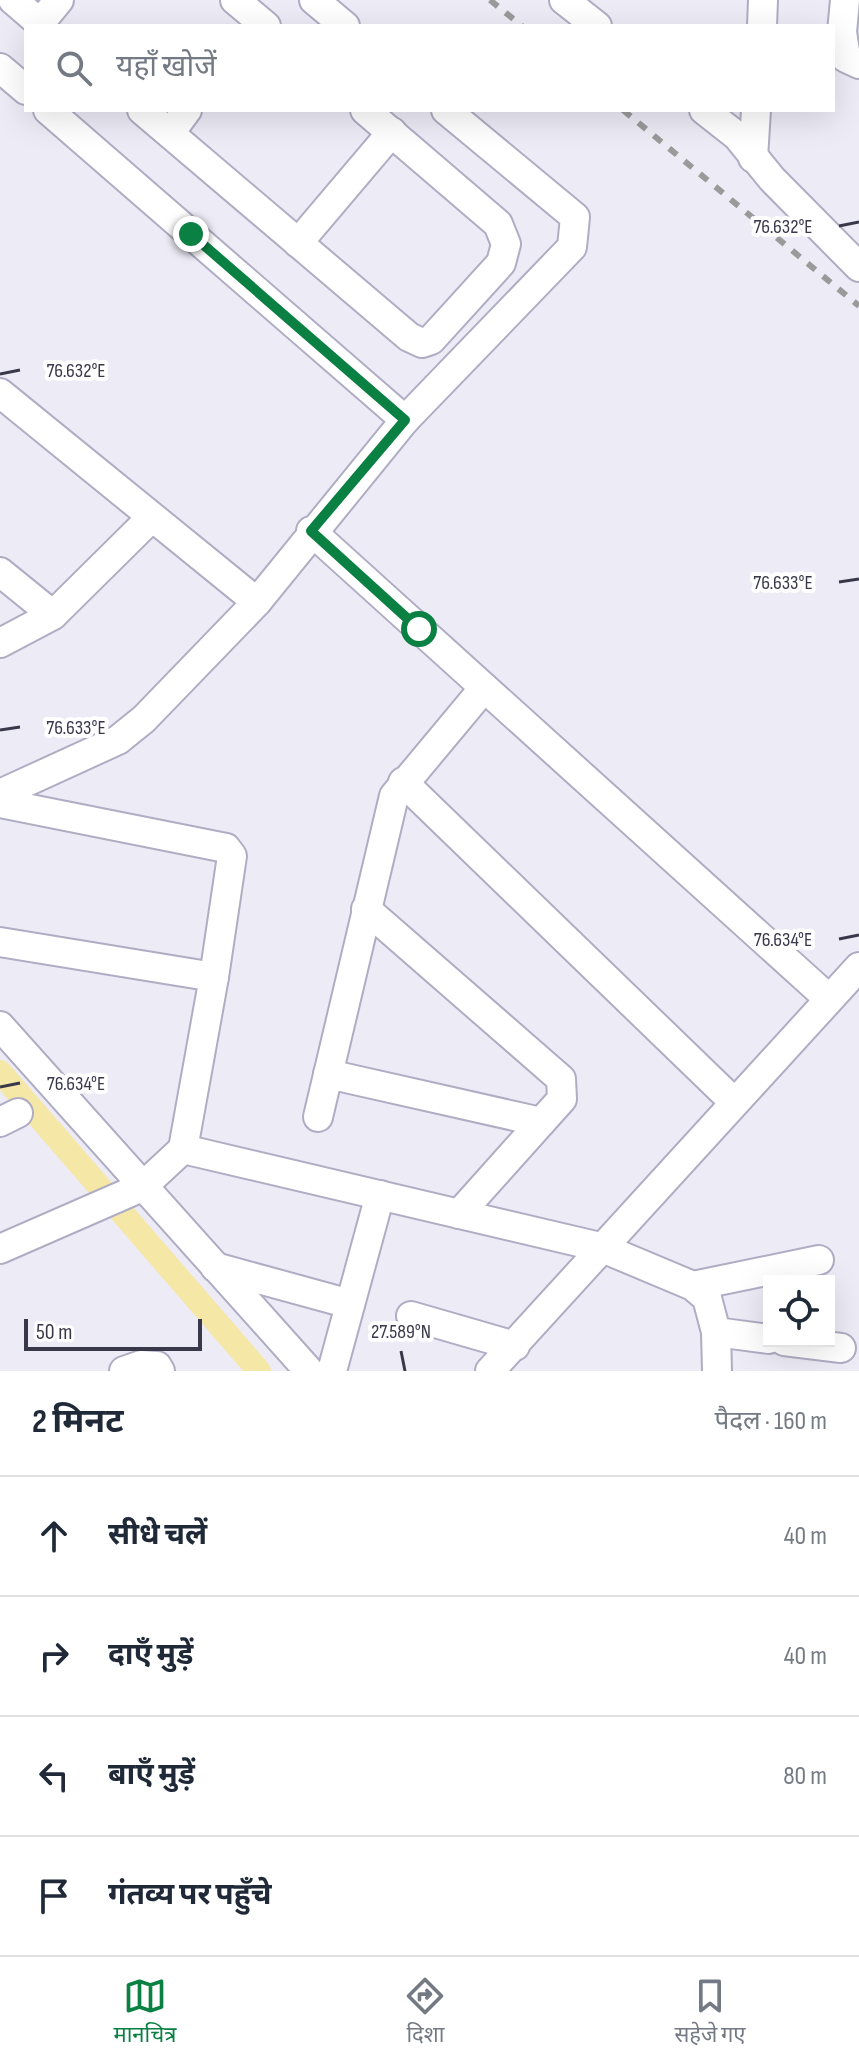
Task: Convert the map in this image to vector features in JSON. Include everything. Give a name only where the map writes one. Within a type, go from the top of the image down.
[{"type":"street","points":[[13,0],[42,24],[59,0]]},
{"type":"street","points":[[235,0],[258,23]]},
{"type":"street","points":[[314,0],[343,24]]},
{"type":"street","points":[[564,0],[594,24]]},
{"type":"street","points":[[762,24],[763,0]]},
{"type":"street","points":[[845,0],[843,48],[846,58],[859,64]]},
{"type":"street","points":[[0,68],[24,88]]},
{"type":"street","points":[[50,112],[405,420]]},
{"type":"street","points":[[144,112],[409,337],[422,343],[431,340],[501,263],[506,244],[498,224],[367,112]]},
{"type":"street","points":[[170,133],[186,112]]},
{"type":"street","points":[[0,794],[118,740],[167,697],[257,602],[311,531],[405,420],[572,247],[575,217],[448,112]]},
{"type":"street","points":[[707,112],[737,136],[753,158],[859,267]]},
{"type":"street","points":[[753,158],[756,112]]},
{"type":"street","points":[[298,243],[392,132]]},
{"type":"street","points":[[0,393],[150,519],[257,602]]},
{"type":"street","points":[[0,643],[53,615],[150,519]]},
{"type":"street","points":[[311,531],[829,999]]},
{"type":"street","points":[[0,572],[53,615]]},
{"type":"street","points":[[318,1117],[390,809],[403,782],[484,688]]},
{"type":"street","points":[[403,782],[734,1102]]},
{"type":"street","points":[[0,803],[226,848],[232,856],[183,1149],[129,1193],[0,1249]]},
{"type":"street","points":[[366,909],[561,1079],[562,1099],[459,1214]]},
{"type":"street","points":[[0,942],[214,977]]},
{"type":"street","points":[[490,1371],[600,1247],[859,967]]},
{"type":"street","points":[[0,1026],[129,1193],[215,1267],[309,1371]]},
{"type":"street","points":[[328,1074],[541,1122]]},
{"type":"street","points":[[183,1149],[600,1247],[693,1286],[707,1298],[716,1332],[717,1371]]},
{"type":"street","points":[[332,1371],[380,1195]]},
{"type":"street","points":[[693,1286],[819,1260]]},
{"type":"street","points":[[215,1267],[350,1304]]},
{"type":"street","points":[[411,1316],[515,1346]]},
{"type":"street","points":[[716,1332],[763,1338]]},
{"type":"street","points":[[833,1347],[841,1348]]},
{"type":"street","points":[[124,1371],[141,1365],[157,1366],[160,1371]]},
{"type":"waterway","points":[[0,1072],[259,1371]]},
{"type":"railway","points":[[490,0],[520,24]]},
{"type":"railway","points":[[625,112],[859,306]]},
{"type":"route","points":[[191,234],[405,420],[311,531],[419,629]]}]
